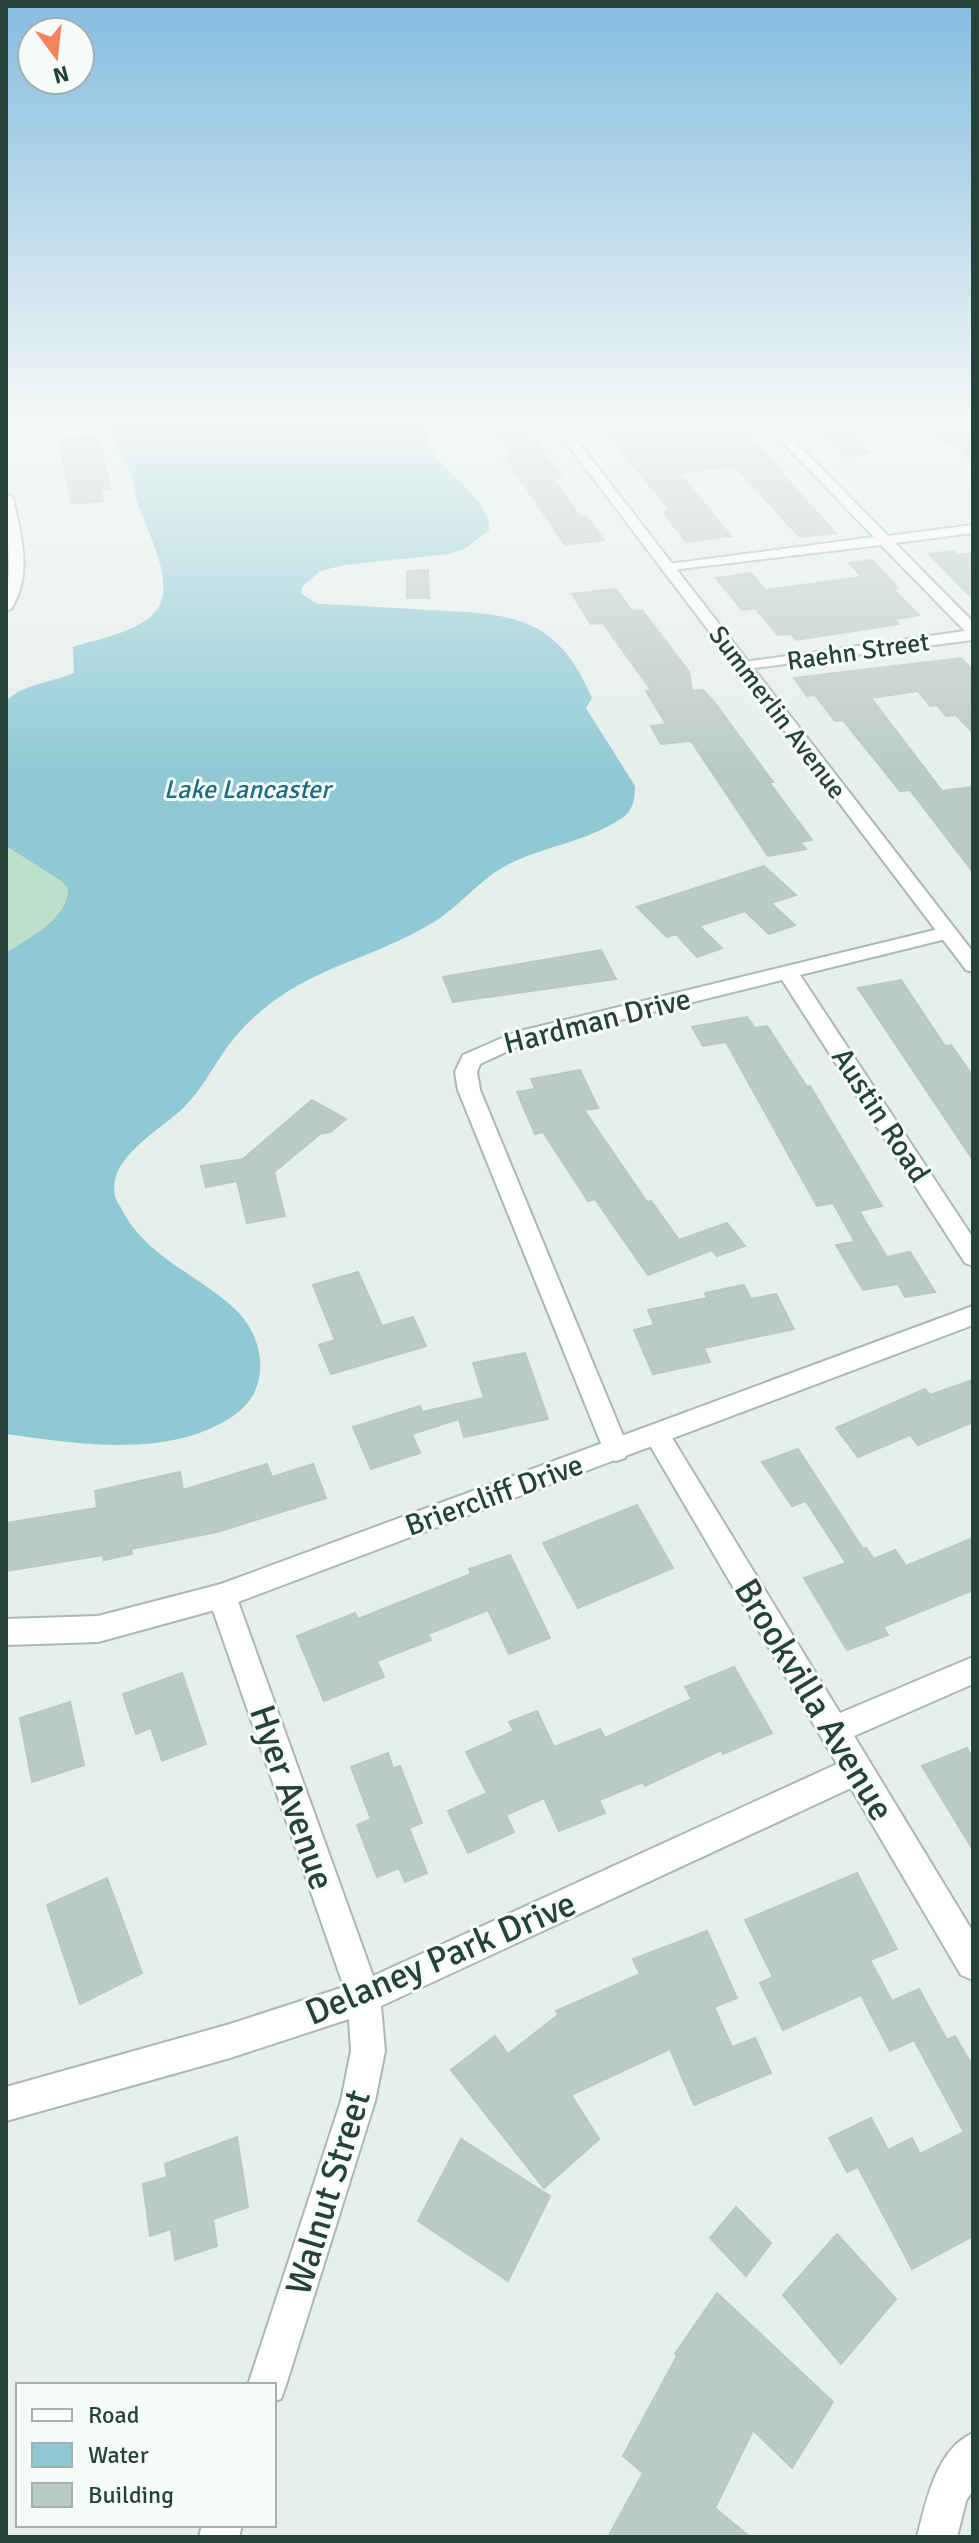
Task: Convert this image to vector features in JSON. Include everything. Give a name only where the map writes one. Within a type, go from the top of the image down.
[{"type":"street","points":[[6,606],[16,583],[9,539]]},
{"type":"street","name":"Summerlin Avenue","points":[[646,539],[973,966]]},
{"type":"street","points":[[668,568],[895,539]]},
{"type":"street","points":[[884,540],[973,633]]},
{"type":"street","name":"Raehn Street","points":[[744,667],[973,633]]},
{"type":"street","name":"Hardman Drive","points":[[616,1450],[469,1090],[466,1072],[471,1060],[516,1039],[947,933]]},
{"type":"street","name":"Austin Road","points":[[788,973],[973,1257]]},
{"type":"street","name":"Briercliff Drive","points":[[6,1632],[98,1629],[222,1596],[973,1315]]},
{"type":"street","name":"Brookvilla Avenue","points":[[657,1435],[973,1963]]},
{"type":"street","name":"Hyer Avenue","points":[[222,1596],[364,1997]]},
{"type":"street","points":[[833,1731],[973,1670]]},
{"type":"street","name":"Delaney Park Drive","points":[[6,2104],[230,2041],[364,1997],[858,1770]]},
{"type":"street","name":"Walnut Street","points":[[268,2383],[358,2101],[368,2051],[364,1997]]},
{"type":"street","points":[[937,2537],[948,2493],[973,2453]]},
{"type":"green space","points":[[6,846],[68,888],[62,909],[54,918],[6,953]]},
{"type":"water","name":"Lake Lancaster","points":[[151,539],[478,539],[466,548],[449,554],[344,565],[320,571],[302,587],[301,594],[318,604],[483,613],[527,624],[546,634],[563,649],[578,670],[592,698],[586,708],[635,786],[634,800],[629,812],[609,826],[509,864],[437,920],[288,991],[242,1029],[188,1103],[140,1144],[120,1168],[115,1181],[115,1196],[134,1229],[161,1255],[223,1298],[254,1335],[260,1363],[259,1377],[248,1403],[212,1428],[185,1438],[155,1443],[95,1444],[6,1434],[6,953],[54,918],[62,909],[68,888],[6,846],[6,701],[30,687],[74,673],[73,647],[115,635],[152,615],[160,603],[163,590],[158,558]]},
{"type":"building","points":[[561,539],[604,540],[565,545]]},
{"type":"building","points":[[683,539],[711,539],[686,542]]},
{"type":"building","points":[[953,551],[957,555],[973,553],[973,599],[929,554]]},
{"type":"building","points":[[872,560],[898,588],[893,589],[919,615],[894,619],[899,624],[796,640],[791,634],[778,635],[755,608],[742,610],[716,578],[751,573],[765,590],[862,577],[849,563]]},
{"type":"building","points":[[428,570],[429,598],[407,598],[407,571]]},
{"type":"building","points":[[616,589],[632,611],[642,610],[689,672],[692,691],[703,690],[714,702],[773,782],[769,782],[812,840],[800,842],[806,849],[768,856],[691,741],[661,744],[651,726],[666,724],[646,691],[651,690],[603,623],[591,624],[572,594]]},
{"type":"building","points":[[961,658],[973,671],[973,733],[956,715],[946,716],[937,705],[930,706],[918,691],[871,698],[942,791],[973,787],[973,872],[910,790],[900,791],[843,720],[835,721],[815,695],[807,696],[794,678]]},
{"type":"building","points":[[764,866],[796,895],[771,903],[795,925],[769,934],[745,911],[699,926],[722,948],[697,957],[676,934],[667,937],[637,907]]},
{"type":"building","points":[[601,950],[616,979],[453,1002],[443,977]]},
{"type":"building","points":[[901,980],[945,1046],[951,1045],[973,1076],[973,1160],[858,988]]},
{"type":"building","points":[[747,1017],[755,1028],[767,1026],[807,1087],[810,1086],[882,1206],[859,1211],[887,1257],[910,1252],[935,1292],[905,1297],[898,1284],[863,1290],[836,1245],[855,1242],[833,1203],[817,1206],[726,1042],[703,1046],[692,1027]]},
{"type":"building","points":[[580,1070],[598,1108],[584,1110],[647,1202],[651,1201],[679,1240],[727,1223],[745,1246],[717,1256],[712,1250],[648,1275],[595,1199],[588,1201],[543,1132],[535,1134],[517,1092],[535,1089],[531,1079]]},
{"type":"building","points":[[312,1100],[346,1119],[330,1132],[320,1134],[274,1172],[285,1216],[247,1223],[237,1181],[206,1187],[201,1166],[243,1159]]},
{"type":"building","points":[[358,1272],[382,1326],[413,1317],[426,1346],[331,1374],[319,1345],[335,1340],[313,1285]]},
{"type":"building","points":[[744,1285],[751,1299],[776,1294],[794,1329],[704,1348],[710,1362],[653,1374],[634,1330],[654,1325],[648,1310],[707,1298],[705,1293]]},
{"type":"building","points":[[525,1353],[548,1419],[464,1437],[459,1419],[412,1434],[420,1453],[371,1469],[353,1427],[420,1406],[422,1412],[484,1398],[473,1363]]},
{"type":"building","points":[[973,1380],[973,1422],[918,1445],[910,1435],[858,1457],[836,1428],[925,1389],[930,1395]]},
{"type":"building","points":[[798,1449],[863,1549],[866,1548],[874,1559],[895,1550],[906,1566],[973,1538],[973,1590],[883,1627],[888,1635],[847,1650],[804,1578],[846,1563],[806,1501],[792,1506],[762,1462]]},
{"type":"building","points":[[267,1464],[272,1477],[313,1464],[326,1498],[217,1532],[131,1549],[132,1554],[104,1560],[103,1555],[6,1571],[6,1523],[97,1508],[95,1491],[180,1472],[183,1490]]},
{"type":"building","points":[[637,1505],[673,1568],[578,1608],[543,1543]]},
{"type":"building","points":[[510,1555],[550,1638],[509,1654],[488,1610],[428,1634],[431,1640],[377,1661],[384,1677],[324,1701],[297,1636],[355,1613],[358,1619],[471,1574],[469,1569]]},
{"type":"building","points":[[734,1667],[772,1733],[723,1754],[721,1750],[645,1786],[643,1782],[599,1800],[605,1813],[559,1831],[544,1798],[506,1815],[514,1832],[468,1853],[448,1811],[487,1793],[466,1752],[514,1731],[509,1722],[537,1711],[554,1747],[600,1729],[605,1738],[692,1699],[685,1687]]},
{"type":"building","points":[[182,1673],[206,1744],[162,1761],[151,1728],[136,1734],[123,1694]]},
{"type":"building","points":[[70,1702],[84,1765],[32,1782],[20,1718]]},
{"type":"building","points":[[967,1748],[973,1759],[973,1850],[922,1766]]},
{"type":"building","points":[[388,1753],[393,1768],[400,1766],[422,1823],[409,1828],[427,1873],[405,1882],[399,1868],[377,1877],[357,1825],[371,1819],[351,1767]]},
{"type":"building","points":[[857,1873],[897,1949],[870,1960],[892,2001],[919,1989],[947,2040],[955,2036],[973,2067],[973,2236],[912,2269],[858,2167],[847,2172],[829,2138],[871,2118],[888,2150],[912,2138],[920,2154],[964,2132],[914,2040],[890,2051],[861,1995],[783,2030],[760,1983],[773,1977],[745,1920]]},
{"type":"building","points":[[107,1878],[142,1973],[80,2004],[47,1905]]},
{"type":"building","points":[[707,1931],[737,1998],[714,2007],[732,2047],[755,2038],[771,2073],[694,2105],[670,2049],[571,2095],[599,2139],[544,2188],[451,2070],[495,2036],[508,2054],[558,2015],[556,2011],[640,1974],[633,1959]]},
{"type":"building","points":[[237,2137],[248,2207],[213,2219],[217,2246],[175,2260],[171,2229],[150,2236],[143,2184],[167,2177],[165,2164]]},
{"type":"building","points":[[461,2139],[550,2196],[508,2281],[418,2221]]},
{"type":"building","points":[[736,2207],[771,2243],[746,2276],[710,2238]]},
{"type":"building","points":[[837,2234],[896,2299],[841,2364],[783,2295]]},
{"type":"building","points":[[717,2293],[833,2402],[792,2468],[753,2430],[715,2508],[750,2537],[608,2537],[643,2473],[623,2456],[677,2356],[675,2354]]}]
